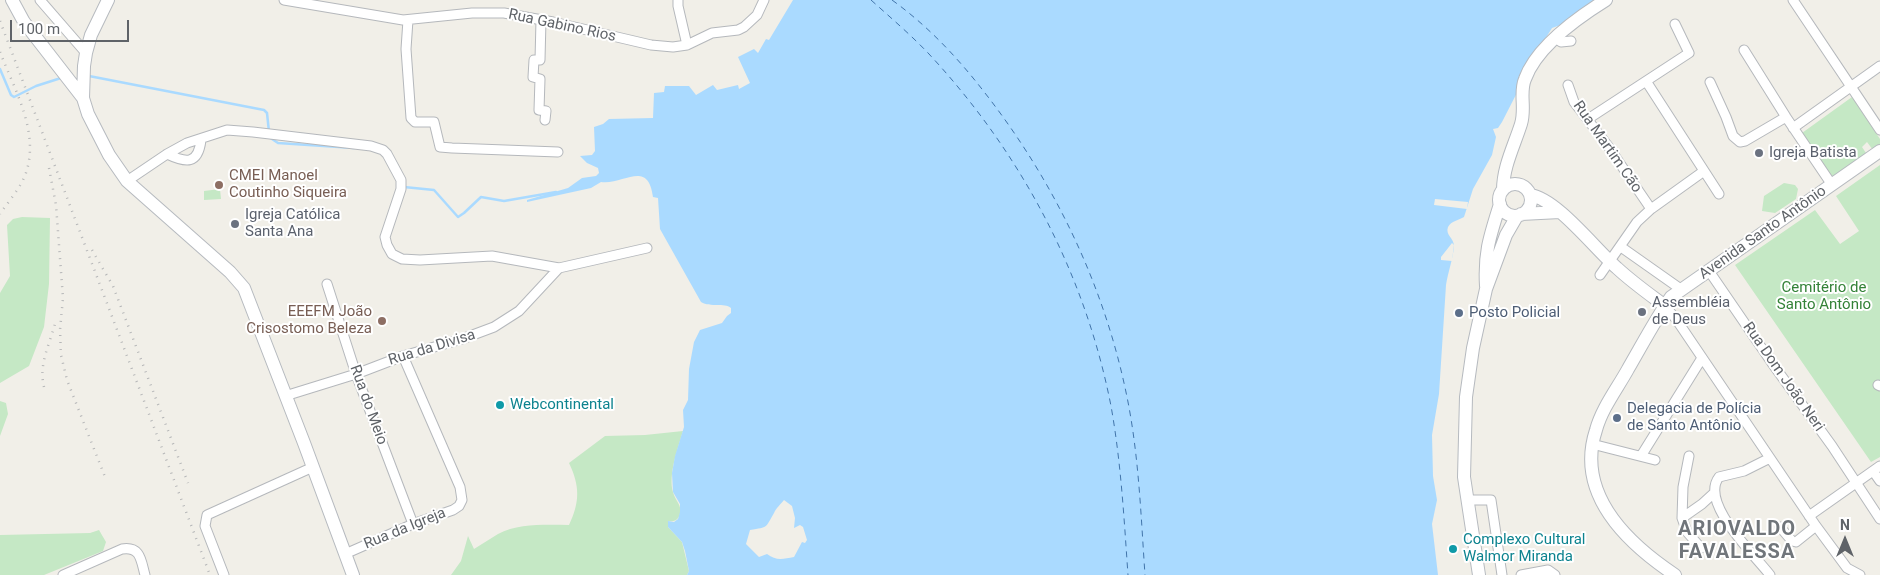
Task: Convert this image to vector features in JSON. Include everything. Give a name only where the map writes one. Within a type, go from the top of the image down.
[{"type":"street","points":[[12,0],[24,22],[83,98]]},
{"type":"street","points":[[40,0],[86,53]]},
{"type":"street","points":[[108,0],[91,36],[86,53],[83,98],[88,114],[109,155],[127,180],[230,272],[244,288],[313,467],[352,575]]},
{"type":"street","name":"Rua Gabino Rios","points":[[284,0],[388,19],[408,20],[492,12],[541,20],[664,47],[687,45],[712,33],[738,30],[757,15],[761,2]]},
{"type":"street","points":[[678,0],[687,45]]},
{"type":"street","points":[[1486,289],[1487,244],[1500,204],[1508,162],[1524,113],[1523,87],[1525,79],[1539,55],[1555,38],[1606,0]]},
{"type":"street","points":[[1793,0],[1880,130]]},
{"type":"street","points":[[408,20],[406,49],[411,118],[415,122],[434,122],[440,146],[558,152]]},
{"type":"street","points":[[541,20],[540,60],[534,60],[533,76],[540,79],[539,110],[546,111],[545,120]]},
{"type":"street","points":[[1588,119],[1689,53],[1675,24]]},
{"type":"street","points":[[1555,38],[1561,42],[1571,41]]},
{"type":"street","points":[[1744,50],[1793,128],[1832,185]]},
{"type":"street","points":[[1793,128],[1880,66]]},
{"type":"street","points":[[1646,81],[1719,194]]},
{"type":"street","points":[[1710,82],[1733,136],[1740,142],[1786,117]]},
{"type":"street","name":"Rua Martim Cão","points":[[1568,84],[1574,102],[1651,209]]},
{"type":"street","points":[[127,180],[166,154],[187,143],[227,130],[378,148],[387,154],[401,180],[401,189],[386,237],[387,245],[392,254],[402,259],[420,260],[492,256],[559,268],[647,248]]},
{"type":"street","points":[[166,154],[181,161],[193,158],[200,151],[201,140]]},
{"type":"street","name":"Avenida Santo Antônio","points":[[1675,575],[1636,546],[1612,519],[1604,506],[1594,476],[1591,454],[1595,431],[1603,413],[1671,297],[1880,151]]},
{"type":"street","points":[[1479,575],[1467,500],[1464,460],[1466,397],[1473,348],[1486,289],[1506,236],[1519,215],[1530,205],[1526,191],[1508,162]]},
{"type":"street","points":[[1600,275],[1638,222],[1651,209],[1704,171]]},
{"type":"street","points":[[1503,190],[1512,185],[1544,199],[1610,261],[1665,306],[1676,319],[1816,526],[1847,568],[1860,575]]},
{"type":"street","points":[[1500,204],[1506,213],[1519,215],[1560,212]]},
{"type":"street","points":[[1621,247],[1682,290]]},
{"type":"street","name":"Rua da Divisa","points":[[285,396],[494,327],[519,311],[559,268]]},
{"type":"street","name":"Rua Dom João Neri","points":[[1709,271],[1832,446],[1880,519]]},
{"type":"street","name":"Rua do Meio","points":[[327,284],[356,374],[413,524]]},
{"type":"street","name":"Rua da Igreja","points":[[344,554],[413,524],[453,510],[459,506],[462,500],[460,487],[403,356]]},
{"type":"street","points":[[1641,456],[1702,358]]},
{"type":"street","points":[[1592,444],[1655,460]]},
{"type":"street","points":[[1689,456],[1683,487],[1682,518],[1687,532],[1701,548]]},
{"type":"street","points":[[1770,458],[1744,471],[1723,475],[1714,484],[1716,502],[1722,515],[1770,575]]},
{"type":"street","points":[[224,575],[205,526],[207,515],[313,467]]},
{"type":"street","points":[[1809,516],[1877,469],[1880,481]]},
{"type":"street","points":[[1682,518],[1714,493]]},
{"type":"street","points":[[1467,500],[1491,500],[1502,575]]},
{"type":"street","points":[[1780,527],[1796,542],[1816,526]]},
{"type":"street","points":[[63,575],[76,573],[122,549],[130,548],[136,550],[145,575]]},
{"type":"street","points":[[1521,575],[1548,570],[1554,575]]},
{"type":"green space","points":[[1852,97],[1880,139],[1880,151],[1876,154],[1867,142],[1862,147],[1870,159],[1835,181],[1802,133]]},
{"type":"green space","name":"Cemitério de Santo Antônio","points":[[1880,165],[1880,380],[1876,386],[1880,389],[1880,457],[1871,462],[1735,265],[1815,210],[1840,244],[1859,231],[1836,196]]},
{"type":"green space","points":[[1784,183],[1795,185],[1798,189],[1796,199],[1775,213],[1762,211],[1764,196]]},
{"type":"green space","points":[[220,189],[221,199],[204,200],[204,191]]},
{"type":"green space","points":[[22,217],[50,218],[49,284],[44,327],[29,366],[0,383],[0,293],[10,276],[7,225],[13,219]]},
{"type":"green space","points":[[0,401],[6,403],[8,414],[0,436]]},
{"type":"green space","points":[[683,431],[674,462],[672,478],[673,492],[680,508],[680,514],[676,520],[668,521],[668,527],[682,542],[689,571],[687,575],[451,575],[461,561],[468,536],[474,549],[506,530],[533,525],[569,525],[577,501],[577,487],[569,463],[605,436],[645,435]]},
{"type":"green space","points":[[99,530],[106,542],[103,551],[44,575],[0,575],[0,535],[90,533]]},
{"type":"water","points":[[793,0],[1601,0],[1572,21],[1552,28],[1524,73],[1522,83],[1502,122],[1498,128],[1493,129],[1496,137],[1492,155],[1473,189],[1464,217],[1449,225],[1447,230],[1454,246],[1446,285],[1439,394],[1432,435],[1433,476],[1437,500],[1432,524],[1438,575],[687,575],[689,571],[682,542],[668,527],[668,521],[674,522],[678,519],[680,512],[680,504],[673,492],[672,473],[684,427],[683,410],[688,400],[689,369],[694,342],[700,330],[722,323],[731,313],[731,308],[725,305],[709,305],[701,302],[660,229],[658,198],[653,197],[646,179],[634,176],[610,182],[601,182],[591,188],[527,202],[527,200],[568,188],[582,178],[596,176],[599,173],[598,168],[587,163],[580,156],[592,155],[595,151],[594,127],[603,124],[609,119],[653,118],[654,93],[664,92],[665,86],[689,86],[696,95],[713,85],[717,90],[738,85],[739,89],[750,83],[738,57],[754,49],[758,53],[766,39],[769,40]],"holes":[[[784,500],[792,506],[795,518],[794,528],[800,525],[803,527],[807,540],[805,543],[802,542],[794,557],[777,559],[767,554],[759,557],[746,544],[750,530],[766,526]]]},
{"type":"pier","points":[[1435,199],[1468,202],[1467,209],[1434,205]]},
{"type":"pier","points":[[1452,243],[1454,245],[1452,261],[1441,260],[1441,257]]},
{"type":"waterway","points":[[0,69],[11,95],[14,97],[36,86],[61,78]]},
{"type":"waterway","points":[[89,76],[264,110],[267,113],[269,132]]},
{"type":"waterway","points":[[269,137],[278,143],[354,148]]},
{"type":"waterway","points":[[404,187],[434,190],[458,217],[481,197],[504,201],[556,192]]},
{"type":"ferry route","points":[[871,0],[929,54],[993,132],[1045,217],[1066,262],[1085,309],[1111,406],[1120,469],[1128,575]]},
{"type":"ferry route","points":[[892,0],[942,43],[985,93],[1011,128],[1034,164],[1056,201],[1075,239],[1106,319],[1128,402],[1137,466],[1145,575]]},
{"type":"railway","points":[[0,21],[210,575]]},
{"type":"railway","points":[[0,52],[19,98],[28,130],[30,146],[29,162],[24,178],[0,214]]},
{"type":"railway","points":[[49,168],[56,205],[63,298],[60,330],[61,355],[67,380],[105,477]]},
{"type":"railway","points":[[92,250],[113,286],[188,483]]},
{"type":"railway","points":[[44,387],[44,361],[56,320]]},
{"type":"place","name":"Igreja Batista","points":[[1759,153]]},
{"type":"place","name":"CMEI Manoel Coutinho Siqueira","points":[[219,185]]},
{"type":"place","name":"Igreja Católica Santa Ana","points":[[235,224]]},
{"type":"place","name":"Assembléia de Deus","points":[[1642,312]]},
{"type":"place","name":"Posto Policial","points":[[1459,313]]},
{"type":"place","name":"EEEFM João Crisostomo Beleza","points":[[382,321]]},
{"type":"place","name":"Webcontinental","points":[[500,405]]},
{"type":"place","name":"Delegacia de Polícia de Santo Antônio","points":[[1617,418]]},
{"type":"place","name":"Complexo Cultural Walmor Miranda","points":[[1453,549]]},
{"type":"district","name":"ARIOVALDO FAVALESSA","points":[[1737,542]]}]
